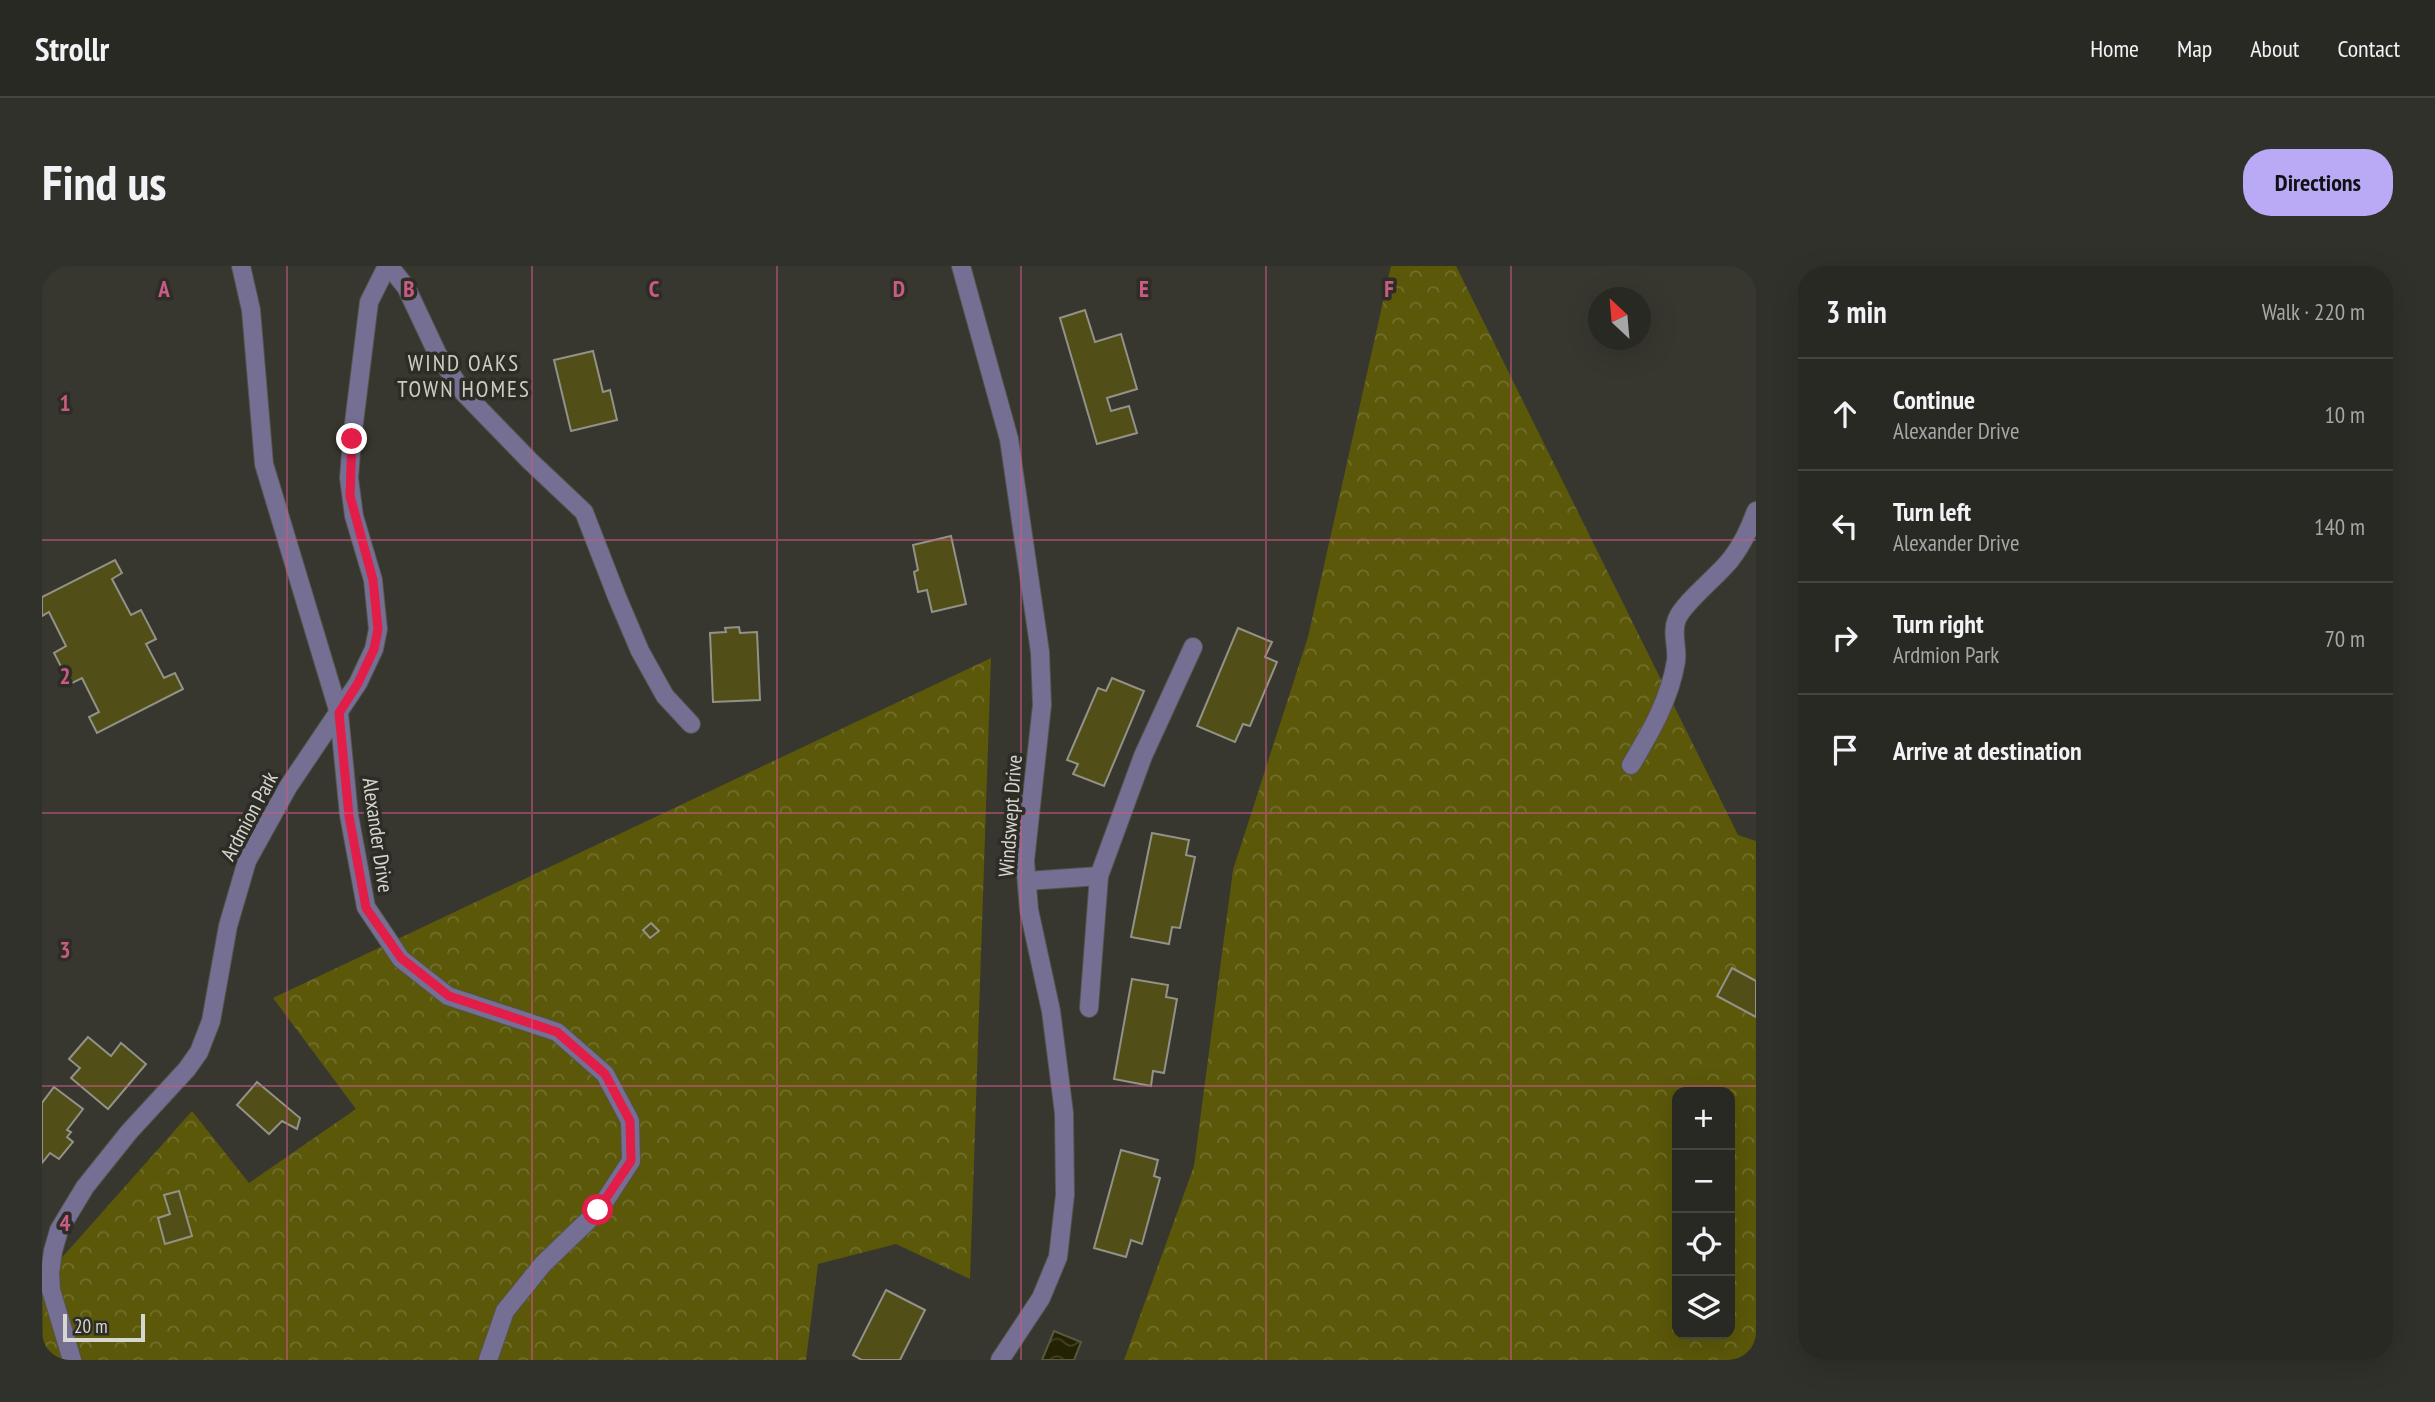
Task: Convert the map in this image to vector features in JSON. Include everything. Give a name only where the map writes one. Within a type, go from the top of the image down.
[{"type":"street","name":"Alexander Drive","points":[[241,266],[251,310],[264,464],[339,713],[349,816],[366,908],[401,958],[449,996],[557,1032],[605,1074],[630,1121],[631,1161],[598,1210],[543,1264],[505,1311],[488,1360]]},
{"type":"street","name":"Ardmion Park","points":[[72,1360],[51,1290],[51,1262],[59,1230],[85,1187],[199,1052],[211,1021],[228,926],[247,861],[288,787],[358,683],[374,649],[378,629],[373,580],[354,516],[349,478],[369,302],[388,266]]},
{"type":"street","points":[[388,266],[406,287],[438,355],[464,393],[584,512],[640,651],[665,696],[691,724]]},
{"type":"street","name":"Windswept Drive","points":[[961,266],[1009,439],[1040,652],[1042,705],[1025,861],[1029,910],[1051,1011],[1064,1113],[1065,1195],[1058,1257],[1041,1298],[1000,1360]]},
{"type":"street","points":[[1630,765],[1659,714],[1669,689],[1676,659],[1673,631],[1677,616],[1730,561],[1756,511]]},
{"type":"street","points":[[1089,1008],[1100,876],[1143,756],[1193,648]]},
{"type":"street","points":[[1027,881],[1100,876]]},
{"type":"green space","points":[[1391,266],[1456,266],[1738,835],[1756,841],[1756,1360],[1124,1360],[1194,1166],[1233,870],[1308,637]]},
{"type":"green space","points":[[991,658],[970,1279],[896,1244],[818,1264],[806,1360],[43,1360],[42,1280],[192,1111],[249,1183],[356,1109],[273,998]]},
{"type":"water","points":[[1054,1331],[1081,1342],[1074,1360],[1042,1360]]},
{"type":"building","points":[[1085,310],[1095,342],[1121,334],[1137,389],[1107,398],[1111,411],[1129,406],[1137,433],[1097,444],[1060,318]]},
{"type":"building","points":[[593,351],[603,392],[610,390],[617,420],[571,431],[554,360]]},
{"type":"building","points":[[951,536],[966,604],[932,612],[927,590],[918,592],[914,572],[918,570],[913,545]]},
{"type":"building","points":[[115,560],[122,573],[112,579],[131,615],[141,610],[156,639],[146,644],[164,678],[175,673],[183,689],[97,733],[89,717],[99,712],[82,678],[70,684],[54,653],[66,646],[49,612],[42,616],[42,597]]},
{"type":"building","points":[[739,627],[740,633],[757,632],[760,700],[713,702],[710,633],[726,632],[725,628]]},
{"type":"building","points":[[1238,628],[1272,642],[1265,657],[1277,662],[1250,726],[1243,724],[1235,742],[1197,726]]},
{"type":"building","points":[[1112,678],[1144,691],[1104,786],[1073,774],[1078,764],[1067,760],[1098,688],[1106,691]]},
{"type":"building","points":[[1152,833],[1189,840],[1186,855],[1195,857],[1180,928],[1172,927],[1169,944],[1131,937]]},
{"type":"building","points":[[651,923],[659,931],[650,938],[643,930]]},
{"type":"building","points":[[1732,968],[1756,981],[1756,1017],[1717,996]]},
{"type":"building","points":[[1132,979],[1168,985],[1166,997],[1177,999],[1164,1073],[1153,1071],[1151,1086],[1114,1079]]},
{"type":"building","points":[[88,1037],[111,1056],[121,1043],[146,1064],[108,1109],[71,1078],[80,1068],[69,1059]]},
{"type":"building","points":[[257,1082],[300,1118],[297,1129],[282,1121],[269,1134],[237,1105]]},
{"type":"building","points":[[54,1087],[83,1109],[67,1130],[71,1132],[67,1137],[73,1142],[59,1159],[50,1153],[42,1163],[42,1103]]},
{"type":"building","points":[[1121,1150],[1158,1160],[1154,1176],[1160,1178],[1142,1244],[1131,1240],[1126,1257],[1094,1248]]},
{"type":"building","points":[[179,1191],[192,1236],[165,1244],[158,1218],[170,1214],[164,1195]]},
{"type":"building","points":[[886,1290],[925,1310],[900,1360],[862,1360],[853,1355]]},
{"type":"district","name":"WIND OAKS TOWN HOMES","points":[[464,375]]},
{"type":"route","points":[[352,439],[350,496],[373,580],[378,629],[374,649],[358,683],[339,713],[349,816],[366,908],[401,958],[449,996],[557,1032],[605,1074],[630,1121],[631,1161],[598,1210]]}]
